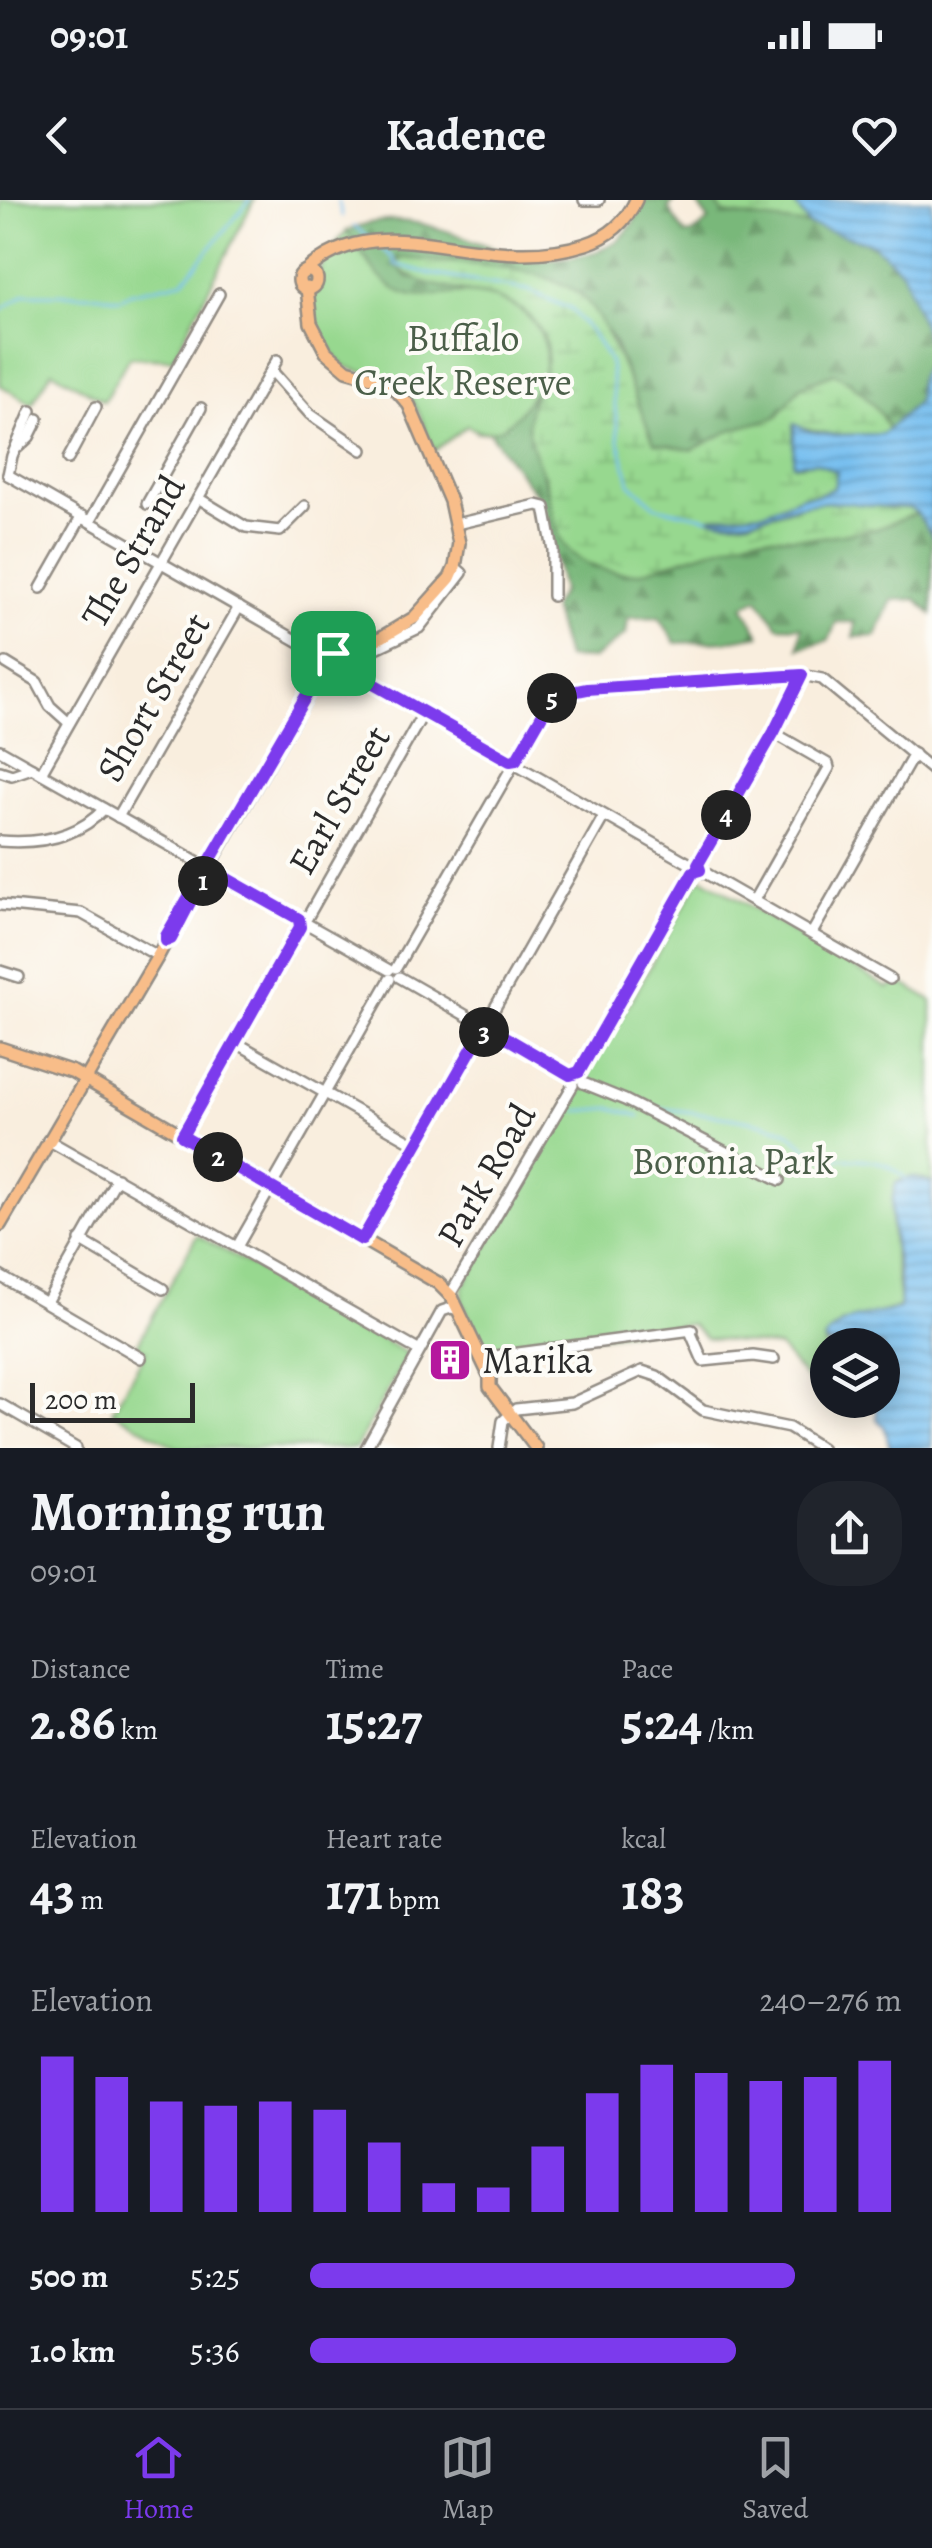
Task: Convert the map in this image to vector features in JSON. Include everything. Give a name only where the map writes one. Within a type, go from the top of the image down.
[{"type":"main road","points":[[484,235],[502,246],[528,253],[577,251],[602,242],[620,228],[638,200]]},
{"type":"main road","points":[[310,273],[332,236]]},
{"type":"main road","points":[[0,1225],[166,941],[171,939],[205,873],[334,662],[406,624],[428,604],[455,567],[459,543],[450,500],[409,404],[389,382],[347,370],[326,352],[311,322],[307,288],[315,284],[310,273],[319,247]]},
{"type":"main road","points":[[0,1048],[66,1068],[438,1284],[450,1295],[490,1377],[536,1448]]},
{"type":"street","points":[[584,200],[600,200]]},
{"type":"street","points":[[41,588],[219,294]]},
{"type":"street","name":"The Strand","points":[[36,771],[69,723],[274,365],[310,414],[362,450]]},
{"type":"street","points":[[68,459],[96,408]]},
{"type":"street","points":[[148,504],[201,408]]},
{"type":"street","points":[[34,415],[4,477],[86,519],[890,979]]},
{"type":"street","points":[[198,498],[246,527],[280,531],[305,506]]},
{"type":"street","points":[[456,524],[536,505],[544,507],[553,550],[553,596]]},
{"type":"street","name":"Short Street","points":[[118,817],[239,607]]},
{"type":"street","points":[[6,663],[37,682],[50,706],[69,723]]},
{"type":"street","points":[[238,1245],[550,701],[557,695],[587,689],[802,675],[822,678],[932,770]]},
{"type":"street","name":"Park Road","points":[[450,1295],[774,732],[802,675]]},
{"type":"street","name":"Earl Street","points":[[182,1136],[424,712]]},
{"type":"street","points":[[754,900],[828,768],[828,764],[774,732]]},
{"type":"street","points":[[0,750],[118,817],[205,873],[304,922],[576,1079],[780,1180]]},
{"type":"street","points":[[812,934],[914,754]]},
{"type":"street","points":[[0,771],[12,776],[36,771]]},
{"type":"street","points":[[0,841],[28,842],[61,836],[86,824],[104,809]]},
{"type":"street","points":[[362,1240],[604,816]]},
{"type":"street","points":[[0,905],[82,914],[158,956]]},
{"type":"street","points":[[0,970],[18,978]]},
{"type":"street","points":[[235,1042],[417,1146]]},
{"type":"street","points":[[48,1140],[418,1350]]},
{"type":"street","points":[[46,1302],[117,1178]]},
{"type":"street","points":[[80,1240],[163,1290]]},
{"type":"street","points":[[0,1276],[141,1358]]},
{"type":"street","points":[[366,1448],[442,1311],[458,1310]]},
{"type":"street","points":[[482,1362],[496,1356],[691,1331],[703,1361],[753,1356],[774,1359]]},
{"type":"street","points":[[499,1448],[504,1421],[512,1413],[572,1403],[633,1373],[646,1371],[703,1410],[789,1428],[822,1448]]},
{"type":"street","points":[[0,1404],[76,1448]]},
{"type":"green space","points":[[0,200],[254,200],[173,359],[129,357],[104,401],[52,371],[32,404],[0,385]]},
{"type":"green space","points":[[644,200],[676,200],[668,208],[685,235],[693,234],[709,220],[694,200],[713,200],[724,214],[821,228],[869,244],[903,272],[932,352],[918,380],[917,402],[888,430],[884,418],[849,380],[800,387],[778,417],[734,429],[692,450],[653,443],[613,340],[580,293],[396,264],[408,277],[490,295],[530,317],[532,395],[528,425],[565,546],[592,567],[624,574],[755,536],[814,538],[876,529],[917,513],[932,536],[932,614],[916,599],[892,600],[876,636],[854,637],[855,622],[836,622],[829,640],[799,648],[802,627],[778,626],[758,598],[743,606],[760,635],[676,643],[659,617],[628,618],[626,634],[593,659],[566,658],[552,607],[562,591],[543,504],[489,432],[477,432],[496,414],[416,410],[382,369],[311,303],[314,288],[380,279],[347,231],[370,223],[417,223],[509,253],[548,260],[591,253],[614,243],[631,226]]},
{"type":"green space","points":[[713,200],[792,200],[809,225],[724,214]]},
{"type":"green space","name":"Buffalo Creek Reserve","points":[[347,231],[378,275],[403,293],[486,295],[504,301],[534,323],[543,337],[543,373],[514,419],[489,432],[467,426],[434,451],[417,409],[403,388],[390,379],[352,369],[339,361],[319,335],[312,304],[319,272]]},
{"type":"green space","points":[[403,258],[516,270],[559,282],[577,292],[588,302],[610,339],[654,443],[692,450],[734,429],[777,417],[800,387],[834,373],[866,397],[885,421],[888,430],[883,434],[835,435],[793,426],[795,465],[816,462],[837,472],[834,488],[764,512],[710,517],[747,520],[834,501],[910,508],[917,513],[876,529],[814,538],[755,536],[641,572],[610,571],[590,565],[572,554],[561,540],[529,436],[530,408],[547,352],[538,327],[507,302],[410,276],[395,264]]},
{"type":"green space","name":"Boronia Park","points":[[699,879],[888,988],[900,982],[932,1001],[932,1183],[914,1178],[896,1183],[892,1229],[900,1307],[842,1323],[838,1328],[810,1328],[810,1383],[779,1347],[706,1338],[691,1324],[484,1354],[462,1301],[463,1287],[575,1093],[589,1085],[587,1064],[616,1027]]},
{"type":"green space","points":[[197,1235],[408,1354],[356,1448],[177,1448],[112,1411],[146,1351],[137,1345]]},
{"type":"water","points":[[792,200],[932,200],[932,352],[903,272],[873,244],[809,225]]},
{"type":"water","points":[[932,352],[932,536],[910,508],[851,503],[800,505],[738,521],[707,518],[764,512],[834,488],[837,472],[816,462],[793,464],[794,424],[835,435],[883,434],[917,402],[918,380]]},
{"type":"water","points":[[912,1177],[932,1183],[932,1448],[890,1448],[884,1426],[877,1420],[900,1418],[900,1328],[835,1328],[868,1315],[899,1309],[892,1214],[896,1183]]},
{"type":"waterway","points":[[0,311],[25,294],[120,299],[130,293],[183,281],[250,200]]},
{"type":"waterway","points":[[338,200],[342,216]]},
{"type":"waterway","points":[[354,226],[368,237]]},
{"type":"waterway","points":[[378,245],[395,264],[528,290],[572,310],[610,363],[619,441],[630,483],[657,507],[709,518]]},
{"type":"waterway","points":[[651,1107],[782,1129],[814,1153],[876,1161],[907,1180]]},
{"type":"waterway","points":[[577,1111],[612,1108],[640,1116]]},
{"type":"place","name":"Marika","points":[[450,1360]]},
{"type":"route","points":[[333,653],[340,658],[338,664],[510,761],[516,760],[557,695],[587,689],[802,675],[698,864],[700,870],[693,872],[579,1072],[570,1075],[493,1030],[482,1031],[362,1240],[182,1136],[300,927],[299,919],[208,868],[171,939],[166,941],[324,665],[322,659],[333,653]]}]
